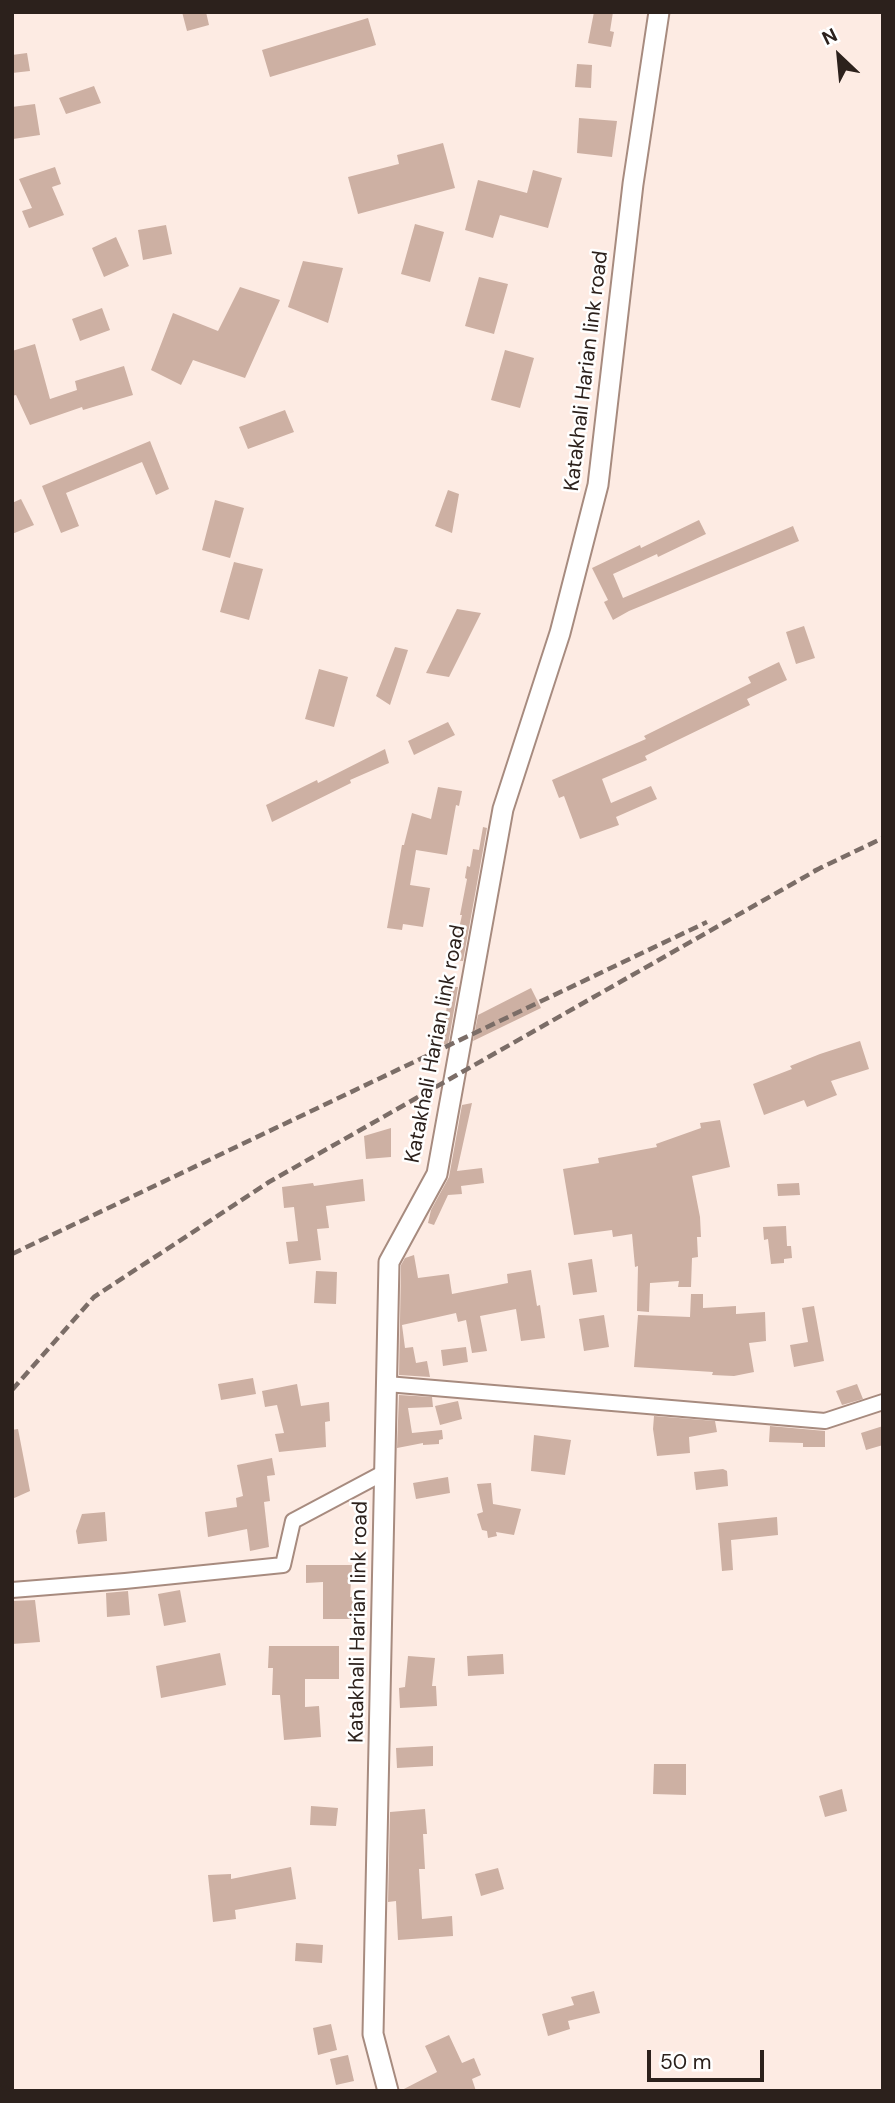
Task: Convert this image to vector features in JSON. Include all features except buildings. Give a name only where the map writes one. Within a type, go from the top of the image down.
[{"type":"street","name":"Katakhali Harian link road","points":[[388,2091],[373,2034],[389,1262],[437,1174],[503,809],[560,633],[598,485],[633,184],[659,12]]},
{"type":"street","points":[[387,1384],[825,1421],[883,1402]]},
{"type":"street","points":[[12,1590],[283,1565],[293,1521],[385,1472]]},
{"type":"railway","points":[[814,871],[883,838]]},
{"type":"railway","points":[[12,1390],[94,1297],[269,1182],[822,867]]},
{"type":"railway","points":[[12,1254],[707,922]]}]
